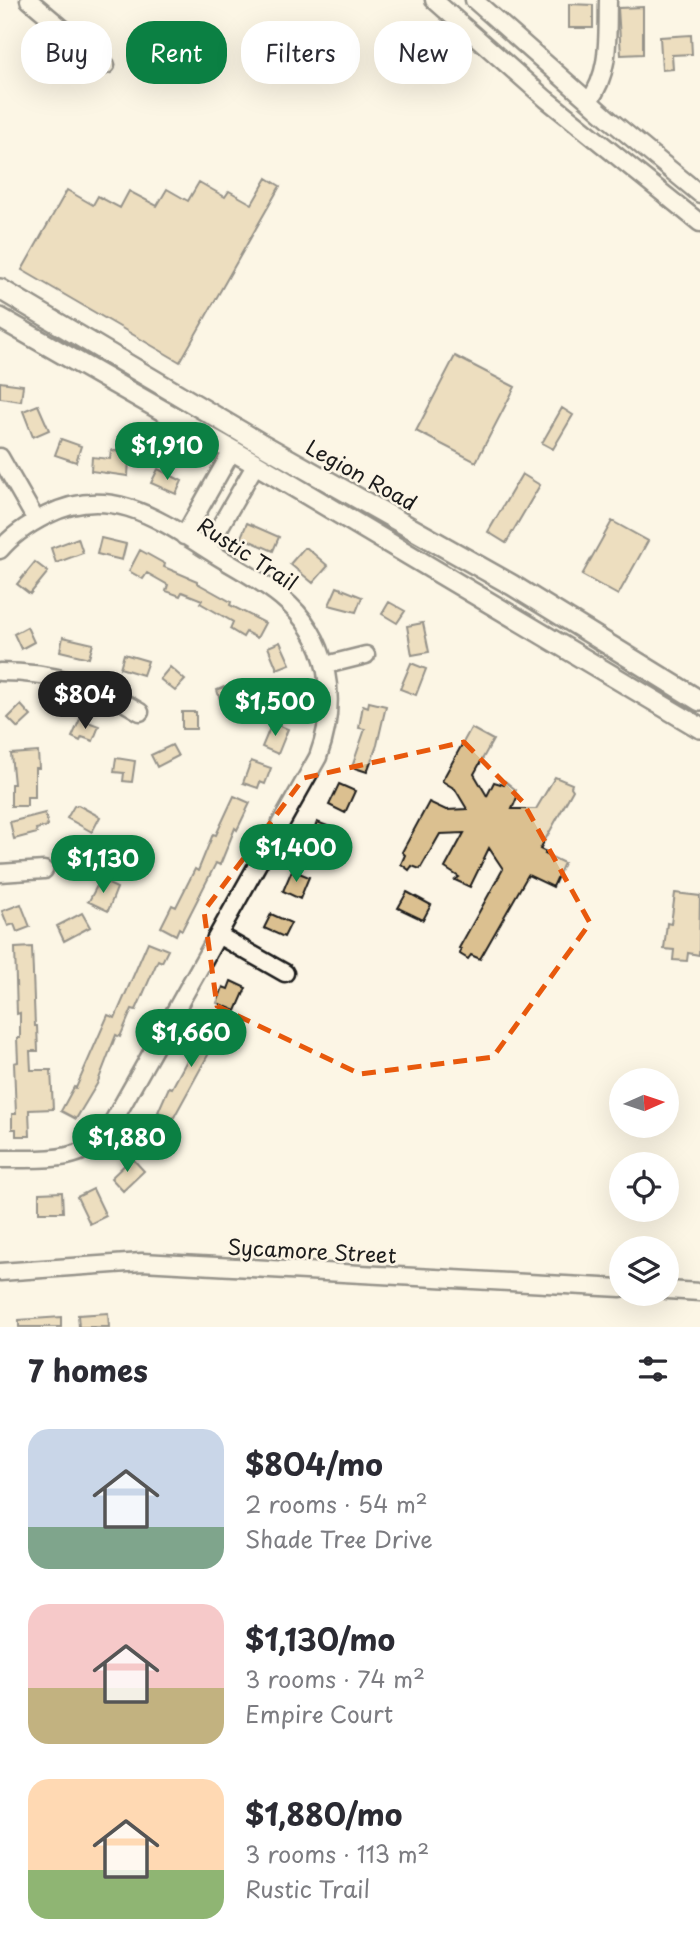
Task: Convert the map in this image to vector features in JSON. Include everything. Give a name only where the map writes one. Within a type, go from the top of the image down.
[{"type":"main road","name":"Legion Road","points":[[0,289],[235,428],[512,585],[700,701]]},
{"type":"main road","points":[[0,318],[256,464],[700,728]]},
{"type":"main road","points":[[38,340],[56,341],[223,431],[235,428]]},
{"type":"main road","points":[[232,451],[240,446],[249,448],[344,498],[356,497]]},
{"type":"street","points":[[29,0],[54,21]]},
{"type":"street","points":[[434,0],[546,99],[700,223]]},
{"type":"street","points":[[474,0],[700,194]]},
{"type":"street","points":[[589,101],[604,72],[608,0]]},
{"type":"street","points":[[184,536],[232,451]]},
{"type":"street","points":[[0,457],[36,520]]},
{"type":"street","points":[[207,549],[256,464]]},
{"type":"street","name":"Rustic Trail","points":[[0,550],[20,530],[70,505],[105,502],[141,512],[207,549],[284,598],[307,625],[317,642],[326,665],[330,712],[318,757],[106,1134],[97,1143],[75,1156],[0,1159]]},
{"type":"street","points":[[326,665],[366,655]]},
{"type":"street","points":[[0,672],[44,675],[74,682],[101,690],[140,712]]},
{"type":"street","points":[[0,873],[44,870]]},
{"type":"street","points":[[218,935],[285,973]]},
{"type":"street","name":"Sycamore Street","points":[[0,1272],[142,1262],[609,1287]]},
{"type":"street","points":[[679,1291],[700,1292]]},
{"type":"highlighted area","points":[[464,742],[523,802],[590,923],[493,1057],[360,1074],[217,1006],[204,911],[304,778]]},
{"type":"building","points":[[569,4],[593,5],[593,28],[569,28]]},
{"type":"building","points":[[643,7],[643,54],[621,55],[618,8]]},
{"type":"building","points":[[691,35],[692,54],[672,55],[673,69],[662,70],[660,37]]},
{"type":"building","points":[[267,178],[280,186],[180,362],[22,270],[67,190],[93,205],[98,196],[120,208],[129,191],[157,206],[167,189],[188,201],[199,182],[225,197],[229,191],[252,204]]},
{"type":"building","points":[[455,356],[515,387],[476,462],[416,431]]},
{"type":"building","points":[[0,382],[23,385],[21,401],[0,398]]},
{"type":"building","points":[[38,405],[49,430],[33,437],[23,411]]},
{"type":"building","points":[[562,408],[573,415],[553,449],[542,443]]},
{"type":"building","points":[[61,439],[81,446],[76,462],[55,455]]},
{"type":"building","points":[[119,442],[130,443],[128,476],[91,471],[92,457],[110,459],[111,450],[118,451]]},
{"type":"building","points":[[158,469],[182,481],[176,494],[151,483]]},
{"type":"building","points":[[522,474],[540,485],[506,543],[488,532]]},
{"type":"building","points":[[612,521],[648,541],[618,595],[582,575]]},
{"type":"building","points":[[247,523],[279,537],[273,551],[241,537]]},
{"type":"building","points":[[78,538],[83,553],[56,563],[51,548]]},
{"type":"building","points":[[101,538],[126,544],[122,560],[97,554]]},
{"type":"building","points":[[304,548],[328,566],[313,583],[290,564]]},
{"type":"building","points":[[140,550],[165,564],[164,567],[197,581],[231,602],[230,605],[265,623],[257,638],[246,632],[243,637],[230,629],[233,622],[200,603],[202,600],[182,592],[180,596],[166,591],[168,585],[147,573],[143,579],[129,571]]},
{"type":"building","points":[[35,562],[48,572],[30,594],[17,584]]},
{"type":"building","points":[[337,587],[362,597],[356,612],[329,605]]},
{"type":"building","points":[[389,602],[405,611],[397,623],[382,614]]},
{"type":"building","points":[[423,623],[429,652],[412,655],[407,626]]},
{"type":"building","points":[[27,627],[34,642],[21,649],[14,634]]},
{"type":"building","points":[[63,637],[93,644],[89,658],[60,651]]},
{"type":"building","points":[[280,642],[290,664],[277,669],[268,647]]},
{"type":"building","points":[[124,654],[148,661],[143,675],[120,668]]},
{"type":"building","points":[[411,663],[426,669],[416,695],[400,689]]},
{"type":"building","points":[[170,667],[185,680],[175,691],[160,679]]},
{"type":"building","points":[[300,686],[301,712],[282,712],[281,687]]},
{"type":"building","points":[[224,687],[254,691],[253,700],[233,699],[221,703],[217,690]]},
{"type":"building","points":[[369,702],[386,706],[377,745],[367,772],[352,767],[365,729],[359,728],[363,705],[368,707]]},
{"type":"building","points":[[21,705],[31,716],[18,728],[8,718]]},
{"type":"building","points":[[182,712],[196,712],[196,729],[182,729]]},
{"type":"building","points":[[80,719],[99,726],[93,741],[82,737],[80,741],[72,737]]},
{"type":"building","points":[[272,723],[288,729],[278,754],[262,747]]},
{"type":"building","points":[[471,728],[493,740],[474,774],[487,796],[494,782],[504,785],[505,781],[518,795],[512,809],[536,809],[555,777],[572,784],[573,790],[540,849],[564,863],[553,887],[528,875],[480,959],[471,955],[468,959],[460,954],[459,948],[503,869],[489,848],[470,887],[455,880],[459,877],[445,868],[464,833],[440,834],[420,869],[412,866],[409,870],[401,864],[405,855],[402,852],[429,802],[446,810],[467,809],[455,789],[442,781]]},
{"type":"building","points":[[172,745],[178,756],[157,767],[151,755]]},
{"type":"building","points":[[38,752],[35,797],[27,797],[27,806],[11,806],[11,784],[14,784],[11,754]]},
{"type":"building","points":[[116,758],[135,761],[132,782],[123,781],[124,773],[114,772]]},
{"type":"building","points":[[251,761],[271,768],[265,784],[260,782],[258,788],[243,783]]},
{"type":"building","points":[[339,784],[355,791],[345,813],[329,805]]},
{"type":"building","points":[[234,796],[250,803],[237,830],[235,828],[220,865],[216,863],[182,930],[179,928],[176,935],[161,927],[172,905],[176,907],[195,869],[198,871],[213,834],[216,835]]},
{"type":"building","points":[[78,805],[100,817],[92,832],[67,818],[74,806]]},
{"type":"building","points":[[45,813],[48,826],[36,829],[37,833],[14,839],[10,822]]},
{"type":"building","points":[[317,822],[333,828],[324,853],[308,846]]},
{"type":"building","points":[[108,841],[115,862],[97,867],[91,846]]},
{"type":"building","points":[[292,870],[309,877],[300,899],[283,891]]},
{"type":"building","points":[[100,880],[117,888],[108,911],[87,901]]},
{"type":"building","points":[[407,892],[431,905],[423,920],[398,908]]},
{"type":"building","points":[[675,893],[700,896],[699,955],[688,953],[687,961],[673,960],[674,950],[664,949]]},
{"type":"building","points":[[21,904],[30,927],[17,932],[14,924],[8,926],[2,911]]},
{"type":"building","points":[[82,913],[90,927],[64,941],[57,926]]},
{"type":"building","points":[[271,914],[291,923],[284,937],[264,928]]},
{"type":"building","points":[[148,942],[168,950],[162,962],[158,960],[136,1010],[132,1009],[120,1037],[116,1035],[97,1084],[76,1119],[61,1111],[74,1087],[76,1088],[108,1015],[115,1018]]},
{"type":"building","points":[[32,947],[38,1051],[30,1051],[31,1070],[51,1070],[53,1109],[29,1110],[30,1136],[16,1136],[16,1129],[12,1129],[12,1114],[16,1114],[14,1063],[18,1062],[20,1013],[17,1014],[15,948]]},
{"type":"building","points":[[231,981],[246,988],[236,1011],[217,1003],[223,987],[228,989]]},
{"type":"building","points":[[211,1016],[225,1024],[173,1119],[158,1112],[169,1087],[172,1088]]},
{"type":"building","points":[[149,1125],[166,1133],[157,1155],[140,1148]]},
{"type":"building","points":[[132,1158],[144,1171],[123,1191],[111,1178]]},
{"type":"building","points":[[93,1189],[106,1216],[90,1224],[77,1197]]},
{"type":"building","points":[[62,1192],[63,1212],[39,1212],[39,1193]]},
{"type":"building","points":[[108,1313],[109,1327],[79,1327],[78,1315]]},
{"type":"building","points":[[61,1317],[61,1327],[19,1327],[19,1320]]}]
